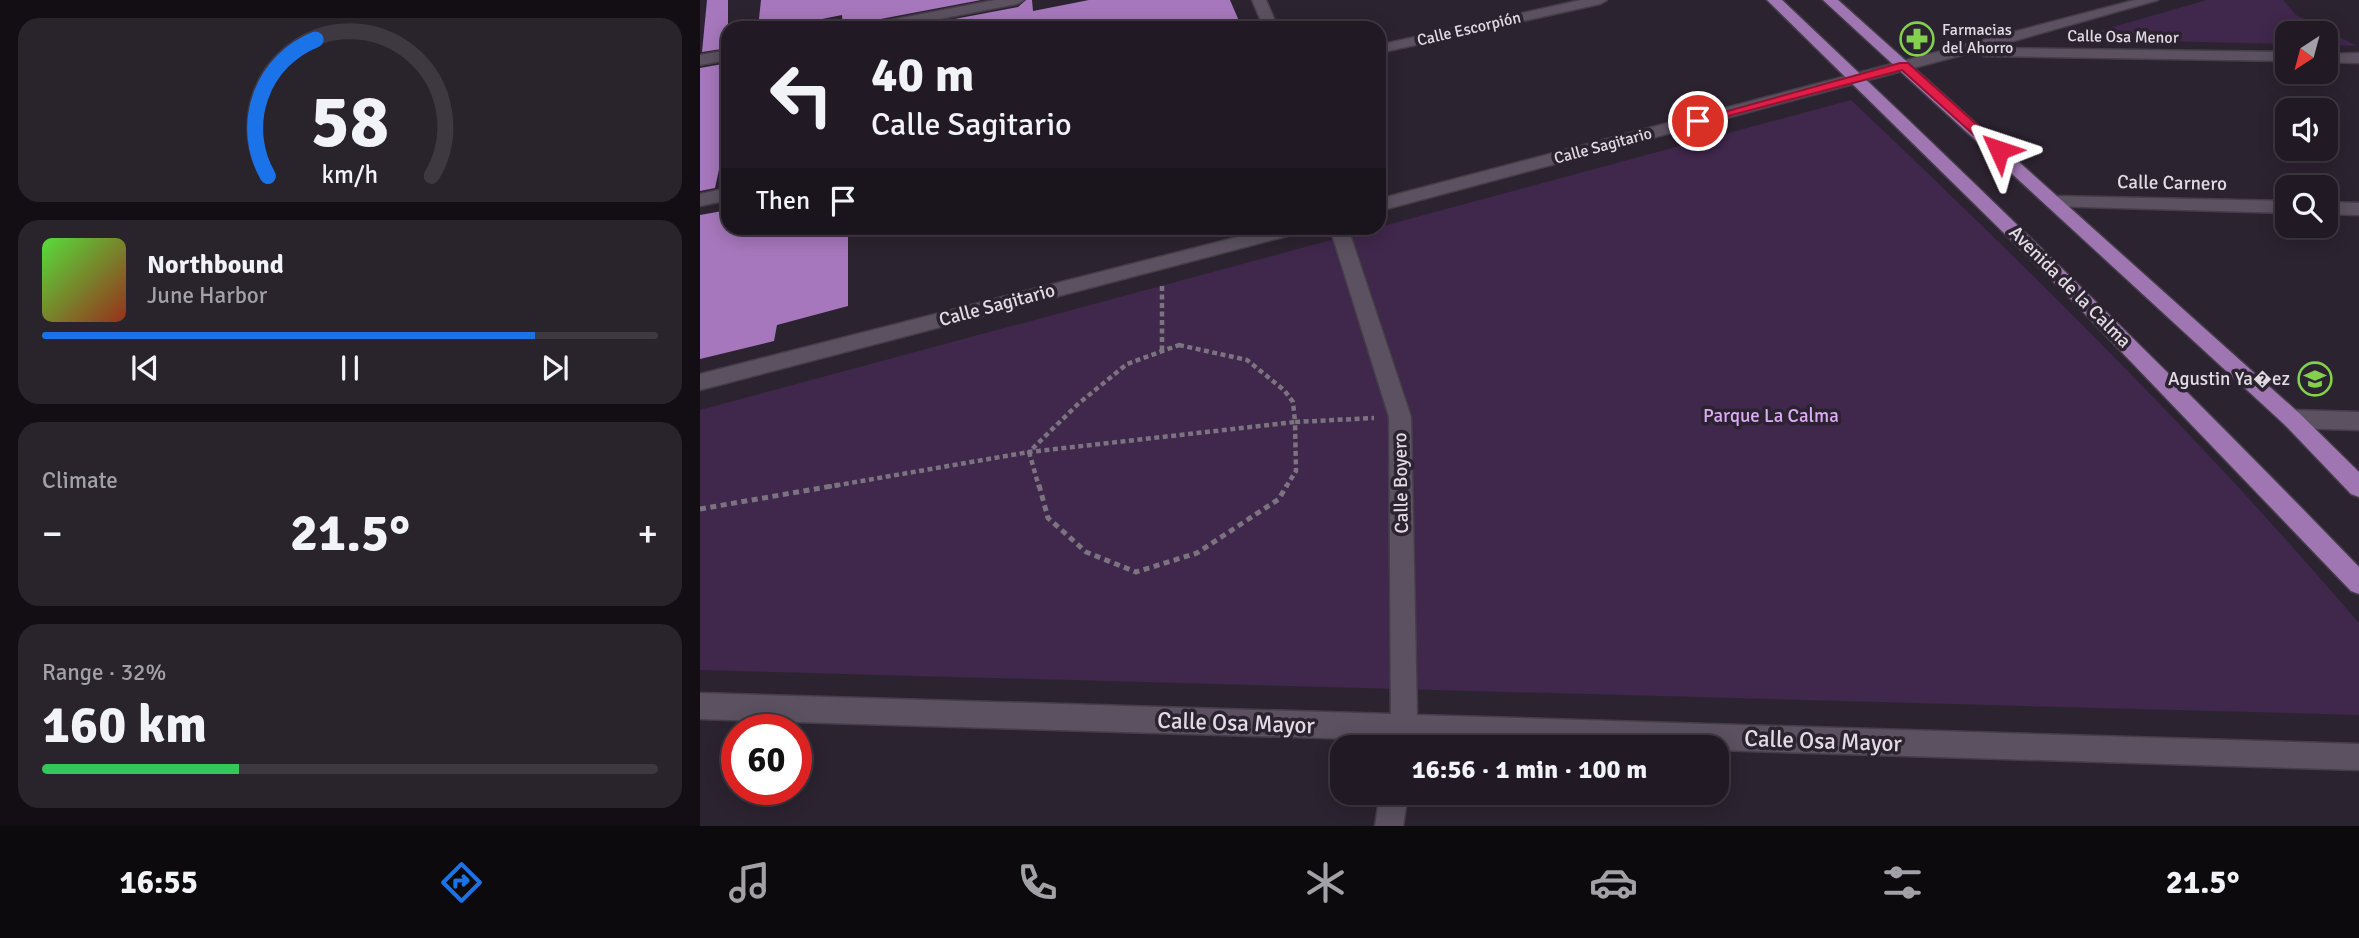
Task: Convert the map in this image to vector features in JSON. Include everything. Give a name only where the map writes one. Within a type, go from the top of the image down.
[{"type":"main road","name":"Avenida de la Calma","points":[[1774,0],[1858,78],[2224,439],[2359,583]]},
{"type":"main road","points":[[1830,0],[2056,202],[2292,419],[2359,487]]},
{"type":"street","points":[[907,21],[1017,0]]},
{"type":"street","points":[[1259,0],[1268,21]]},
{"type":"street","name":"Calle Escorpión","points":[[1386,47],[1600,0]]},
{"type":"street","name":"Calle Sagitario","points":[[1386,203],[2151,0]]},
{"type":"street","name":"Calle Osa Menor","points":[[1957,52],[2275,57]]},
{"type":"street","points":[[700,60],[721,56]]},
{"type":"street","points":[[2338,58],[2359,58]]},
{"type":"street","points":[[700,200],[721,196]]},
{"type":"street","name":"Calle Carnero","points":[[2056,202],[2275,207]]},
{"type":"street","points":[[2338,208],[2359,209]]},
{"type":"street","name":"Calle Sagitario","points":[[700,382],[1268,235]]},
{"type":"street","name":"Calle Boyero","points":[[1341,235],[1400,417],[1402,735]]},
{"type":"street","points":[[2292,419],[2359,421]]},
{"type":"street","name":"Calle Osa Mayor","points":[[700,706],[1336,735]]},
{"type":"street","name":"Calle Osa Mayor","points":[[1729,744],[2359,757]]},
{"type":"street","points":[[1389,826],[1392,805]]},
{"type":"path","points":[[1162,262],[1162,352]]},
{"type":"path","points":[[1179,345],[1247,360],[1284,390],[1293,402],[1296,422],[1296,471],[1279,499],[1197,553],[1136,572],[1086,552],[1048,518],[1029,452],[1078,404],[1127,364],[1179,345]]},
{"type":"path","points":[[700,509],[1029,452],[1296,422],[1400,417]]},
{"type":"green space","points":[[2207,0],[2283,0],[2296,15],[2308,21],[2275,21],[2275,44],[2071,39]]},
{"type":"green space","points":[[2338,36],[2357,46],[2338,45]]},
{"type":"green space","name":"Parque La Calma","points":[[1851,100],[2112,355],[2238,487],[2359,623],[2359,715],[700,670],[700,410],[1350,235],[1386,235],[1386,225]]},
{"type":"building","points":[[707,0],[728,0],[728,21],[721,21],[721,49],[702,52]]},
{"type":"building","points":[[761,0],[981,0],[870,21],[842,21],[842,15],[812,21],[759,21]]},
{"type":"building","points":[[1026,0],[1032,0],[1033,11],[1089,0],[1230,0],[1239,21],[944,21],[1018,7]]},
{"type":"building","points":[[721,64],[721,160],[715,188],[700,191],[700,68]]},
{"type":"building","points":[[721,211],[721,235],[848,235],[848,306],[777,325],[774,341],[700,359],[700,215]]},
{"type":"place","name":"Farmacias del Ahorro","points":[[1917,39]]},
{"type":"place","name":"Agustin Ya�ez","points":[[2315,379]]},
{"type":"route","points":[[1698,121],[1904,66],[1999,150]]}]
